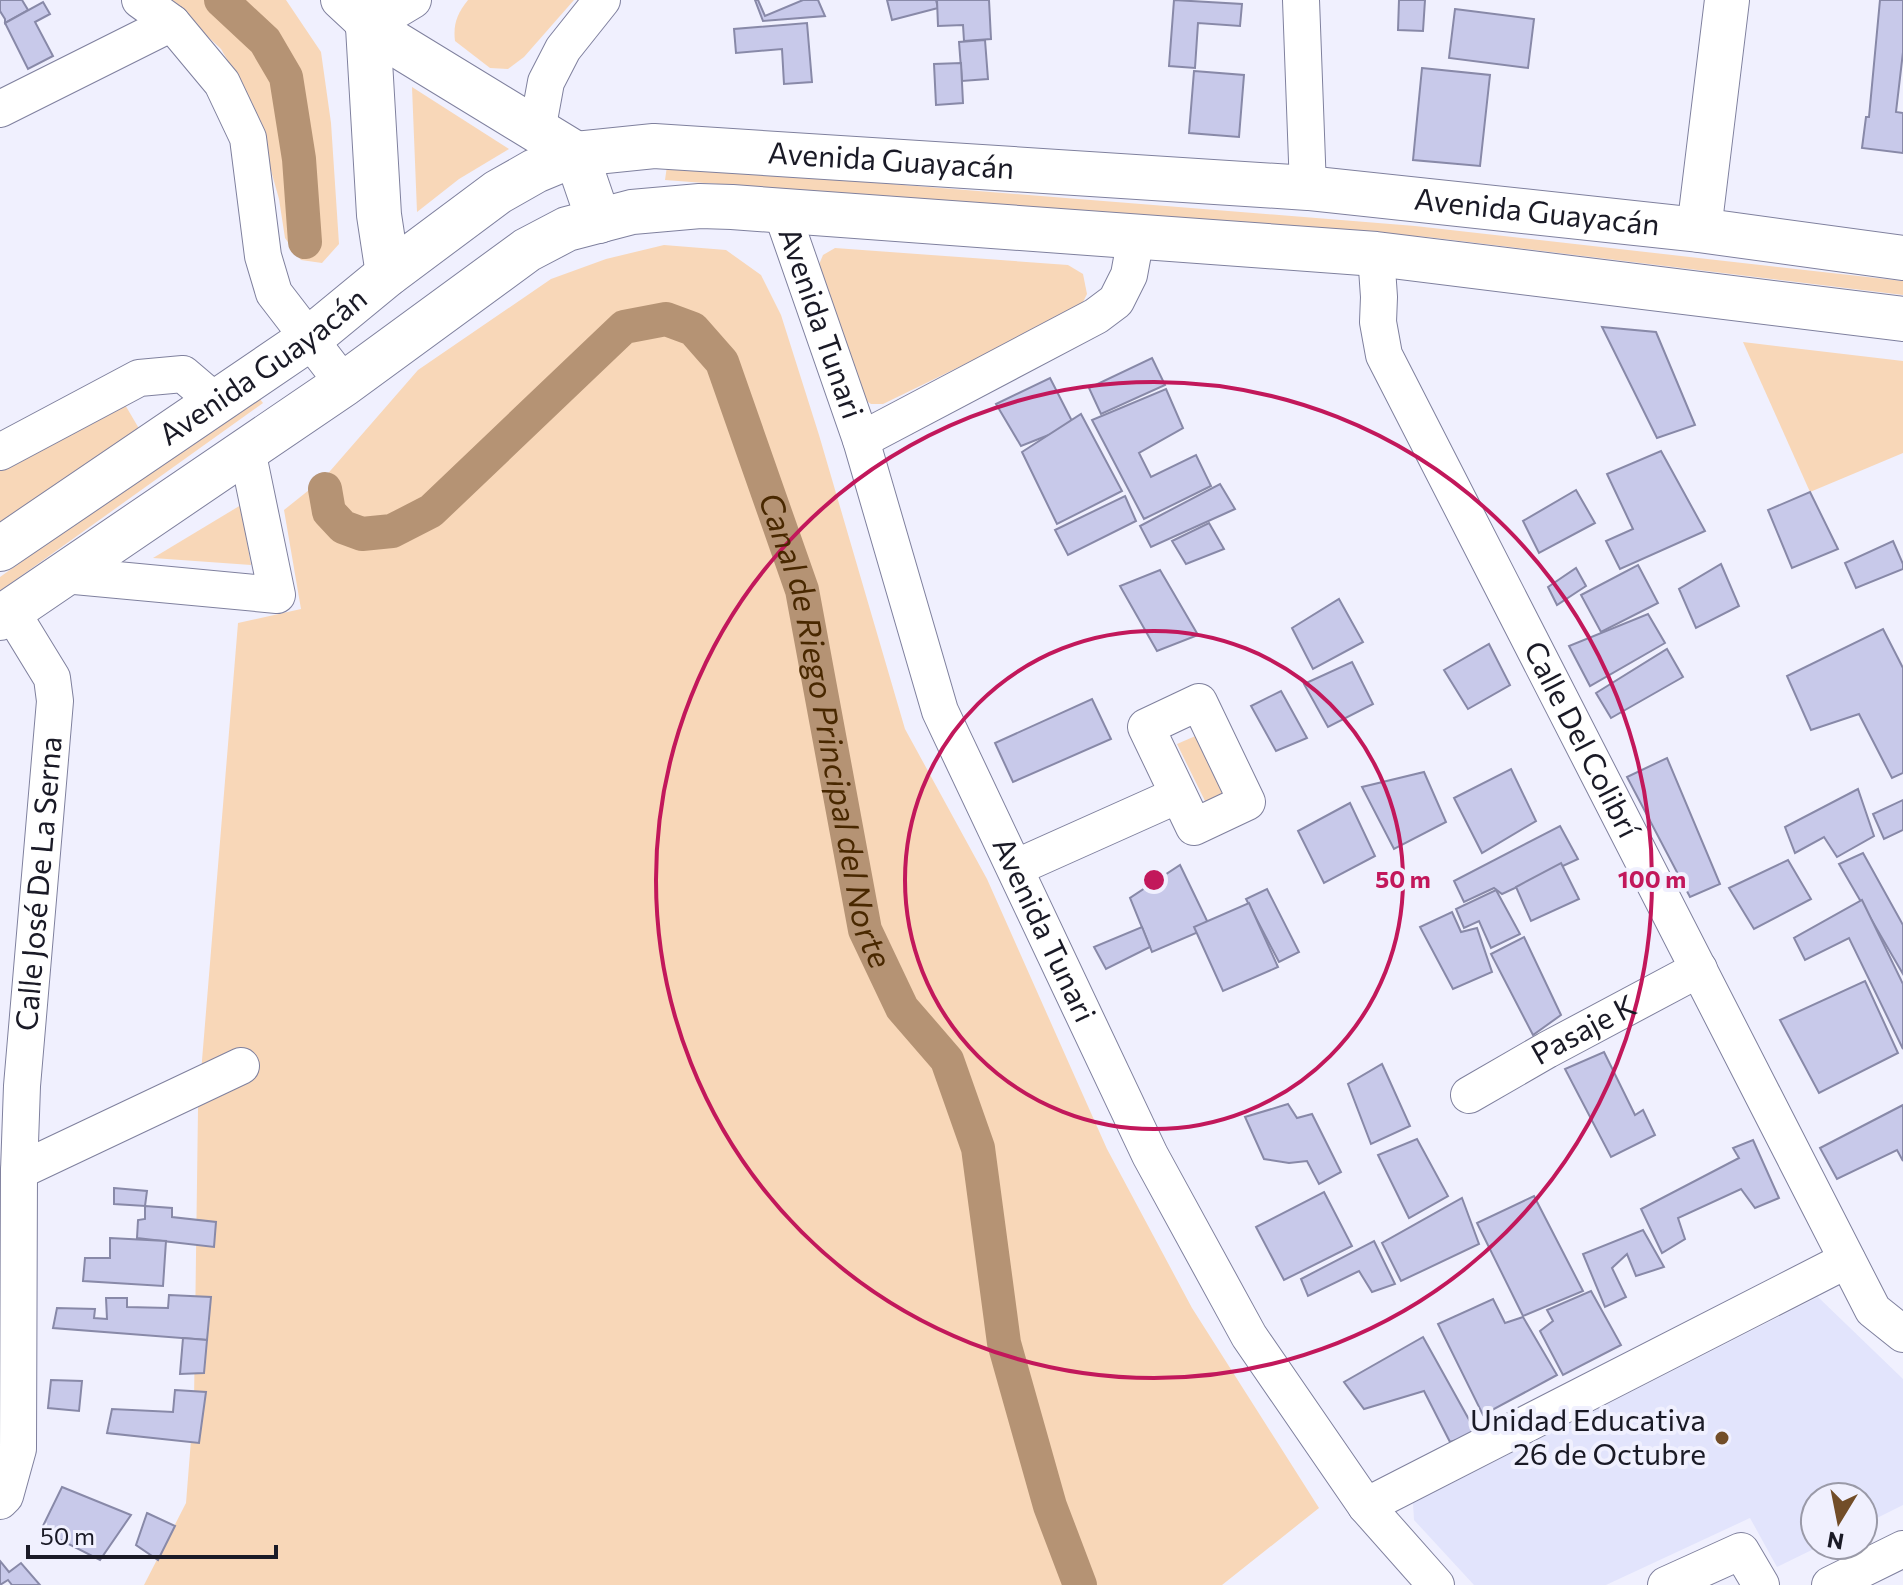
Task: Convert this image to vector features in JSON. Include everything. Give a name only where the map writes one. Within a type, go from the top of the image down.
[{"type":"main road","points":[[1699,230],[1727,0]]},
{"type":"main road","points":[[361,7],[537,131],[576,154],[599,221]]},
{"type":"main road","points":[[361,7],[379,215],[388,274]]},
{"type":"main road","name":"Avenida Guayacán","points":[[0,549],[309,339],[388,274],[498,192],[535,171],[576,154],[654,146],[1308,188],[1699,230],[1903,258]]},
{"type":"main road","name":"Avenida Guayacán","points":[[5,615],[344,384],[527,250],[567,229],[632,212],[700,206],[781,210],[1376,254],[1903,319]]},
{"type":"street","points":[[140,0],[172,23],[222,83],[248,138],[263,256],[274,293],[344,384]]},
{"type":"street","points":[[361,7],[413,0]]},
{"type":"street","points":[[537,131],[546,82],[563,49],[602,0]]},
{"type":"street","points":[[1301,0],[1308,188]]},
{"type":"street","points":[[0,109],[172,23]]},
{"type":"street","name":"Avenida Tunari","points":[[781,210],[861,440],[940,711],[1150,1155],[1249,1336],[1366,1506],[1436,1585]]},
{"type":"street","points":[[861,440],[1096,316],[1116,301],[1129,275],[1136,237]]},
{"type":"street","name":"Calle Del Colibrí","points":[[1376,254],[1378,322],[1384,355],[1873,1310],[1903,1334]]},
{"type":"street","points":[[0,452],[139,378],[183,374],[217,403]]},
{"type":"street","points":[[64,575],[277,595],[247,450]]},
{"type":"street","name":"Calle José De La Serna","points":[[0,1501],[5,1496],[18,1449],[19,1171],[11,1096],[55,701],[52,678],[5,615]]},
{"type":"street","points":[[1015,868],[1178,795]]},
{"type":"street","name":"Pasaje K","points":[[1469,1095],[1699,969]]},
{"type":"street","points":[[19,1171],[241,1066]]},
{"type":"street","points":[[1366,1506],[1847,1260]]},
{"type":"street","points":[[1830,1585],[1903,1549]]},
{"type":"street","points":[[1666,1585],[1741,1551],[1761,1585]]},
{"type":"shaded area","points":[[169,0],[286,0],[321,52],[331,123],[339,244],[322,263],[301,260],[285,238],[279,199],[252,103],[221,49]]},
{"type":"shaded area","points":[[468,0],[574,0],[524,57],[508,69],[490,68],[455,41],[457,19]]},
{"type":"shaded area","points":[[412,87],[509,149],[459,179],[417,212]]},
{"type":"shaded area","points":[[667,166],[1415,226],[1903,281],[1903,295],[1427,237],[665,180]]},
{"type":"shaded area","points":[[664,245],[726,250],[761,275],[781,315],[905,729],[987,879],[1107,1149],[1192,1308],[1319,1508],[1222,1585],[144,1585],[186,1503],[194,1402],[198,1109],[238,623],[301,609],[284,510],[324,478],[418,370],[551,279],[606,259]]},
{"type":"shaded area","points":[[835,248],[1068,265],[1083,274],[1087,294],[1080,308],[883,404],[871,404],[862,398],[818,267],[823,255]]},
{"type":"shaded area","points":[[1743,342],[1903,361],[1903,453],[1810,492]]},
{"type":"shaded area","points":[[256,394],[263,403],[0,591],[0,577]]},
{"type":"shaded area","points":[[124,403],[141,432],[0,530],[0,465]]},
{"type":"shaded area","points":[[241,505],[251,565],[153,558]]},
{"type":"shaded area","points":[[1200,734],[1228,793],[1206,803],[1177,744]]},
{"type":"shaded area","name":"Unidad Educativa 26 de Octubre","points":[[1818,1297],[1903,1379],[1903,1505],[1879,1517],[1879,1481],[1799,1481],[1799,1556],[1777,1567],[1750,1518],[1606,1585],[1474,1585],[1414,1520],[1413,1503]]},
{"type":"building","points":[[0,0],[22,0],[28,10],[5,23]]},
{"type":"building","points":[[755,0],[758,0],[765,16],[803,0],[818,0],[825,16],[763,21]]},
{"type":"building","points":[[887,0],[936,0],[938,8],[892,20]]},
{"type":"building","points":[[937,0],[989,0],[991,39],[964,41],[963,25],[938,26]]},
{"type":"building","points":[[1174,0],[1242,4],[1240,26],[1198,23],[1195,68],[1169,66]]},
{"type":"building","points":[[1399,0],[1425,0],[1423,31],[1398,30]]},
{"type":"building","points":[[1880,0],[1903,0],[1903,52],[1896,112],[1903,113],[1903,153],[1862,148],[1866,117],[1869,117]]},
{"type":"building","points":[[43,2],[50,14],[35,22],[53,56],[28,69],[5,23]]},
{"type":"building","points":[[1455,9],[1534,19],[1528,68],[1449,58]]},
{"type":"building","points":[[807,23],[812,82],[784,84],[782,49],[736,53],[734,29]]},
{"type":"building","points":[[985,40],[988,79],[962,81],[959,42]]},
{"type":"building","points":[[961,63],[963,103],[936,105],[934,64]]},
{"type":"building","points":[[1422,68],[1490,75],[1480,166],[1413,160]]},
{"type":"building","points":[[1194,71],[1244,75],[1239,137],[1189,133]]},
{"type":"building","points":[[1602,327],[1656,332],[1695,425],[1657,438]]},
{"type":"building","points":[[1152,358],[1165,385],[1101,414],[1089,388]]},
{"type":"building","points":[[1050,378],[1074,425],[1021,446],[996,404]]},
{"type":"building","points":[[1166,389],[1183,428],[1139,453],[1151,477],[1196,455],[1211,486],[1144,519],[1092,420]]},
{"type":"building","points":[[1081,414],[1122,491],[1057,524],[1022,452]]},
{"type":"building","points":[[1661,451],[1705,531],[1620,569],[1606,541],[1633,529],[1607,474]]},
{"type":"building","points":[[1220,484],[1235,509],[1151,547],[1140,526]]},
{"type":"building","points":[[1576,490],[1595,523],[1539,553],[1523,521]]},
{"type":"building","points":[[1810,492],[1838,549],[1792,568],[1768,510]]},
{"type":"building","points":[[1125,496],[1136,521],[1068,555],[1055,530]]},
{"type":"building","points":[[1209,523],[1224,549],[1186,564],[1172,541]]},
{"type":"building","points":[[1893,541],[1903,569],[1856,588],[1845,563]]},
{"type":"building","points":[[1721,564],[1739,606],[1696,628],[1679,589]]},
{"type":"building","points":[[1638,565],[1658,603],[1601,632],[1581,595]]},
{"type":"building","points":[[1576,568],[1586,586],[1557,605],[1548,587]]},
{"type":"building","points":[[1160,570],[1198,635],[1157,651],[1120,586]]},
{"type":"building","points":[[1339,599],[1363,642],[1313,669],[1292,628]]},
{"type":"building","points":[[1648,614],[1665,643],[1590,686],[1569,646]]},
{"type":"building","points":[[1883,629],[1903,668],[1903,773],[1892,778],[1859,714],[1811,730],[1787,676]]},
{"type":"building","points":[[1489,644],[1510,685],[1468,709],[1444,670]]},
{"type":"building","points":[[1667,649],[1683,677],[1611,718],[1596,693]]},
{"type":"building","points":[[1352,662],[1373,704],[1328,727],[1304,684]]},
{"type":"building","points":[[1281,691],[1307,738],[1276,751],[1251,706]]},
{"type":"building","points":[[1092,699],[1111,739],[1013,782],[995,743]]},
{"type":"building","points":[[1667,758],[1720,884],[1690,897],[1627,777]]},
{"type":"building","points":[[1511,769],[1536,821],[1482,853],[1454,798]]},
{"type":"building","points":[[1424,772],[1446,822],[1394,849],[1362,787]]},
{"type":"building","points":[[1858,789],[1874,836],[1837,857],[1824,837],[1795,853],[1785,827]]},
{"type":"building","points":[[1903,800],[1903,830],[1884,839],[1873,814]]},
{"type":"building","points":[[1350,803],[1375,856],[1324,883],[1298,831]]},
{"type":"building","points":[[1560,826],[1578,859],[1502,894],[1494,888],[1464,902],[1454,881]]},
{"type":"building","points":[[1863,853],[1903,925],[1903,974],[1839,864]]},
{"type":"building","points":[[1788,860],[1811,899],[1754,929],[1729,888]]},
{"type":"building","points":[[1561,863],[1579,899],[1531,921],[1516,887]]},
{"type":"building","points":[[1180,865],[1210,927],[1152,952],[1130,898]]},
{"type":"building","points":[[1267,889],[1299,952],[1279,962],[1246,899]]},
{"type":"building","points":[[1496,890],[1520,934],[1491,948],[1479,921],[1464,928],[1456,909]]},
{"type":"building","points":[[1862,900],[1903,984],[1903,1049],[1849,938],[1805,960],[1794,938]]},
{"type":"building","points":[[1249,903],[1278,967],[1223,991],[1194,927]]},
{"type":"building","points":[[1452,912],[1461,932],[1477,928],[1492,972],[1453,989],[1420,927]]},
{"type":"building","points":[[1142,927],[1150,947],[1106,969],[1094,947]]},
{"type":"building","points":[[1524,937],[1561,1015],[1533,1035],[1491,954]]},
{"type":"building","points":[[1865,981],[1898,1053],[1819,1093],[1780,1020]]},
{"type":"building","points":[[1604,1052],[1635,1115],[1643,1110],[1655,1135],[1611,1157],[1565,1069]]},
{"type":"building","points":[[1382,1064],[1410,1126],[1371,1144],[1348,1084]]},
{"type":"building","points":[[1288,1104],[1297,1118],[1312,1114],[1341,1172],[1319,1184],[1307,1161],[1289,1163],[1264,1159],[1245,1117]]},
{"type":"building","points":[[1903,1105],[1903,1161],[1897,1150],[1837,1179],[1820,1148]]},
{"type":"building","points":[[1417,1139],[1448,1196],[1409,1218],[1378,1155]]},
{"type":"building","points":[[1753,1140],[1779,1198],[1755,1208],[1741,1189],[1678,1218],[1685,1239],[1662,1253],[1641,1209],[1739,1158],[1733,1148]]},
{"type":"building","points":[[114,1188],[147,1191],[145,1206],[114,1204]]},
{"type":"building","points":[[1324,1192],[1352,1246],[1284,1280],[1256,1227]]},
{"type":"building","points":[[1534,1196],[1583,1291],[1523,1316],[1477,1223]]},
{"type":"building","points":[[1462,1198],[1479,1244],[1401,1281],[1382,1243]]},
{"type":"building","points":[[145,1206],[172,1208],[172,1217],[216,1222],[214,1247],[137,1238],[138,1220],[145,1219]]},
{"type":"building","points":[[1643,1230],[1664,1267],[1636,1276],[1627,1254],[1612,1268],[1626,1297],[1605,1307],[1583,1254]]},
{"type":"building","points":[[110,1238],[166,1241],[163,1286],[83,1281],[85,1258],[110,1258]]},
{"type":"building","points":[[1374,1241],[1395,1284],[1372,1292],[1359,1271],[1308,1296],[1301,1279]]},
{"type":"building","points":[[1591,1291],[1621,1345],[1563,1375],[1540,1331],[1553,1321],[1547,1310]]},
{"type":"building","points":[[169,1295],[211,1297],[207,1340],[53,1328],[57,1308],[95,1309],[94,1318],[107,1319],[106,1298],[127,1298],[127,1307],[168,1308]]},
{"type":"building","points":[[1493,1299],[1505,1323],[1523,1317],[1557,1375],[1483,1415],[1438,1324]]},
{"type":"building","points":[[1423,1337],[1477,1434],[1450,1442],[1424,1391],[1364,1409],[1344,1382]]},
{"type":"building","points":[[183,1338],[207,1340],[204,1373],[180,1374]]},
{"type":"building","points":[[51,1380],[82,1381],[79,1411],[48,1408]]},
{"type":"building","points":[[175,1390],[206,1392],[199,1443],[107,1433],[112,1409],[173,1412]]},
{"type":"building","points":[[62,1487],[131,1515],[100,1560],[41,1530]]},
{"type":"building","points":[[147,1513],[175,1526],[158,1560],[136,1545]]},
{"type":"building","points":[[0,1561],[9,1572],[21,1563],[40,1585],[12,1585],[8,1580],[0,1585]]},
{"type":"waterway","name":"Canal de Riego Principal del Norte","points":[[221,0],[265,41],[286,77],[299,159],[305,242]]},
{"type":"waterway","name":"Canal de Riego Principal del Norte","points":[[325,489],[329,512],[343,527],[362,534],[392,531],[431,511],[624,327],[666,319],[693,329],[722,362],[802,590],[865,930],[902,1008],[947,1060],[978,1148],[1004,1343],[1050,1506],[1080,1585]]},
{"type":"place","name":"Unidad Educativa 26 de Octubre","points":[[1722,1438]]}]
